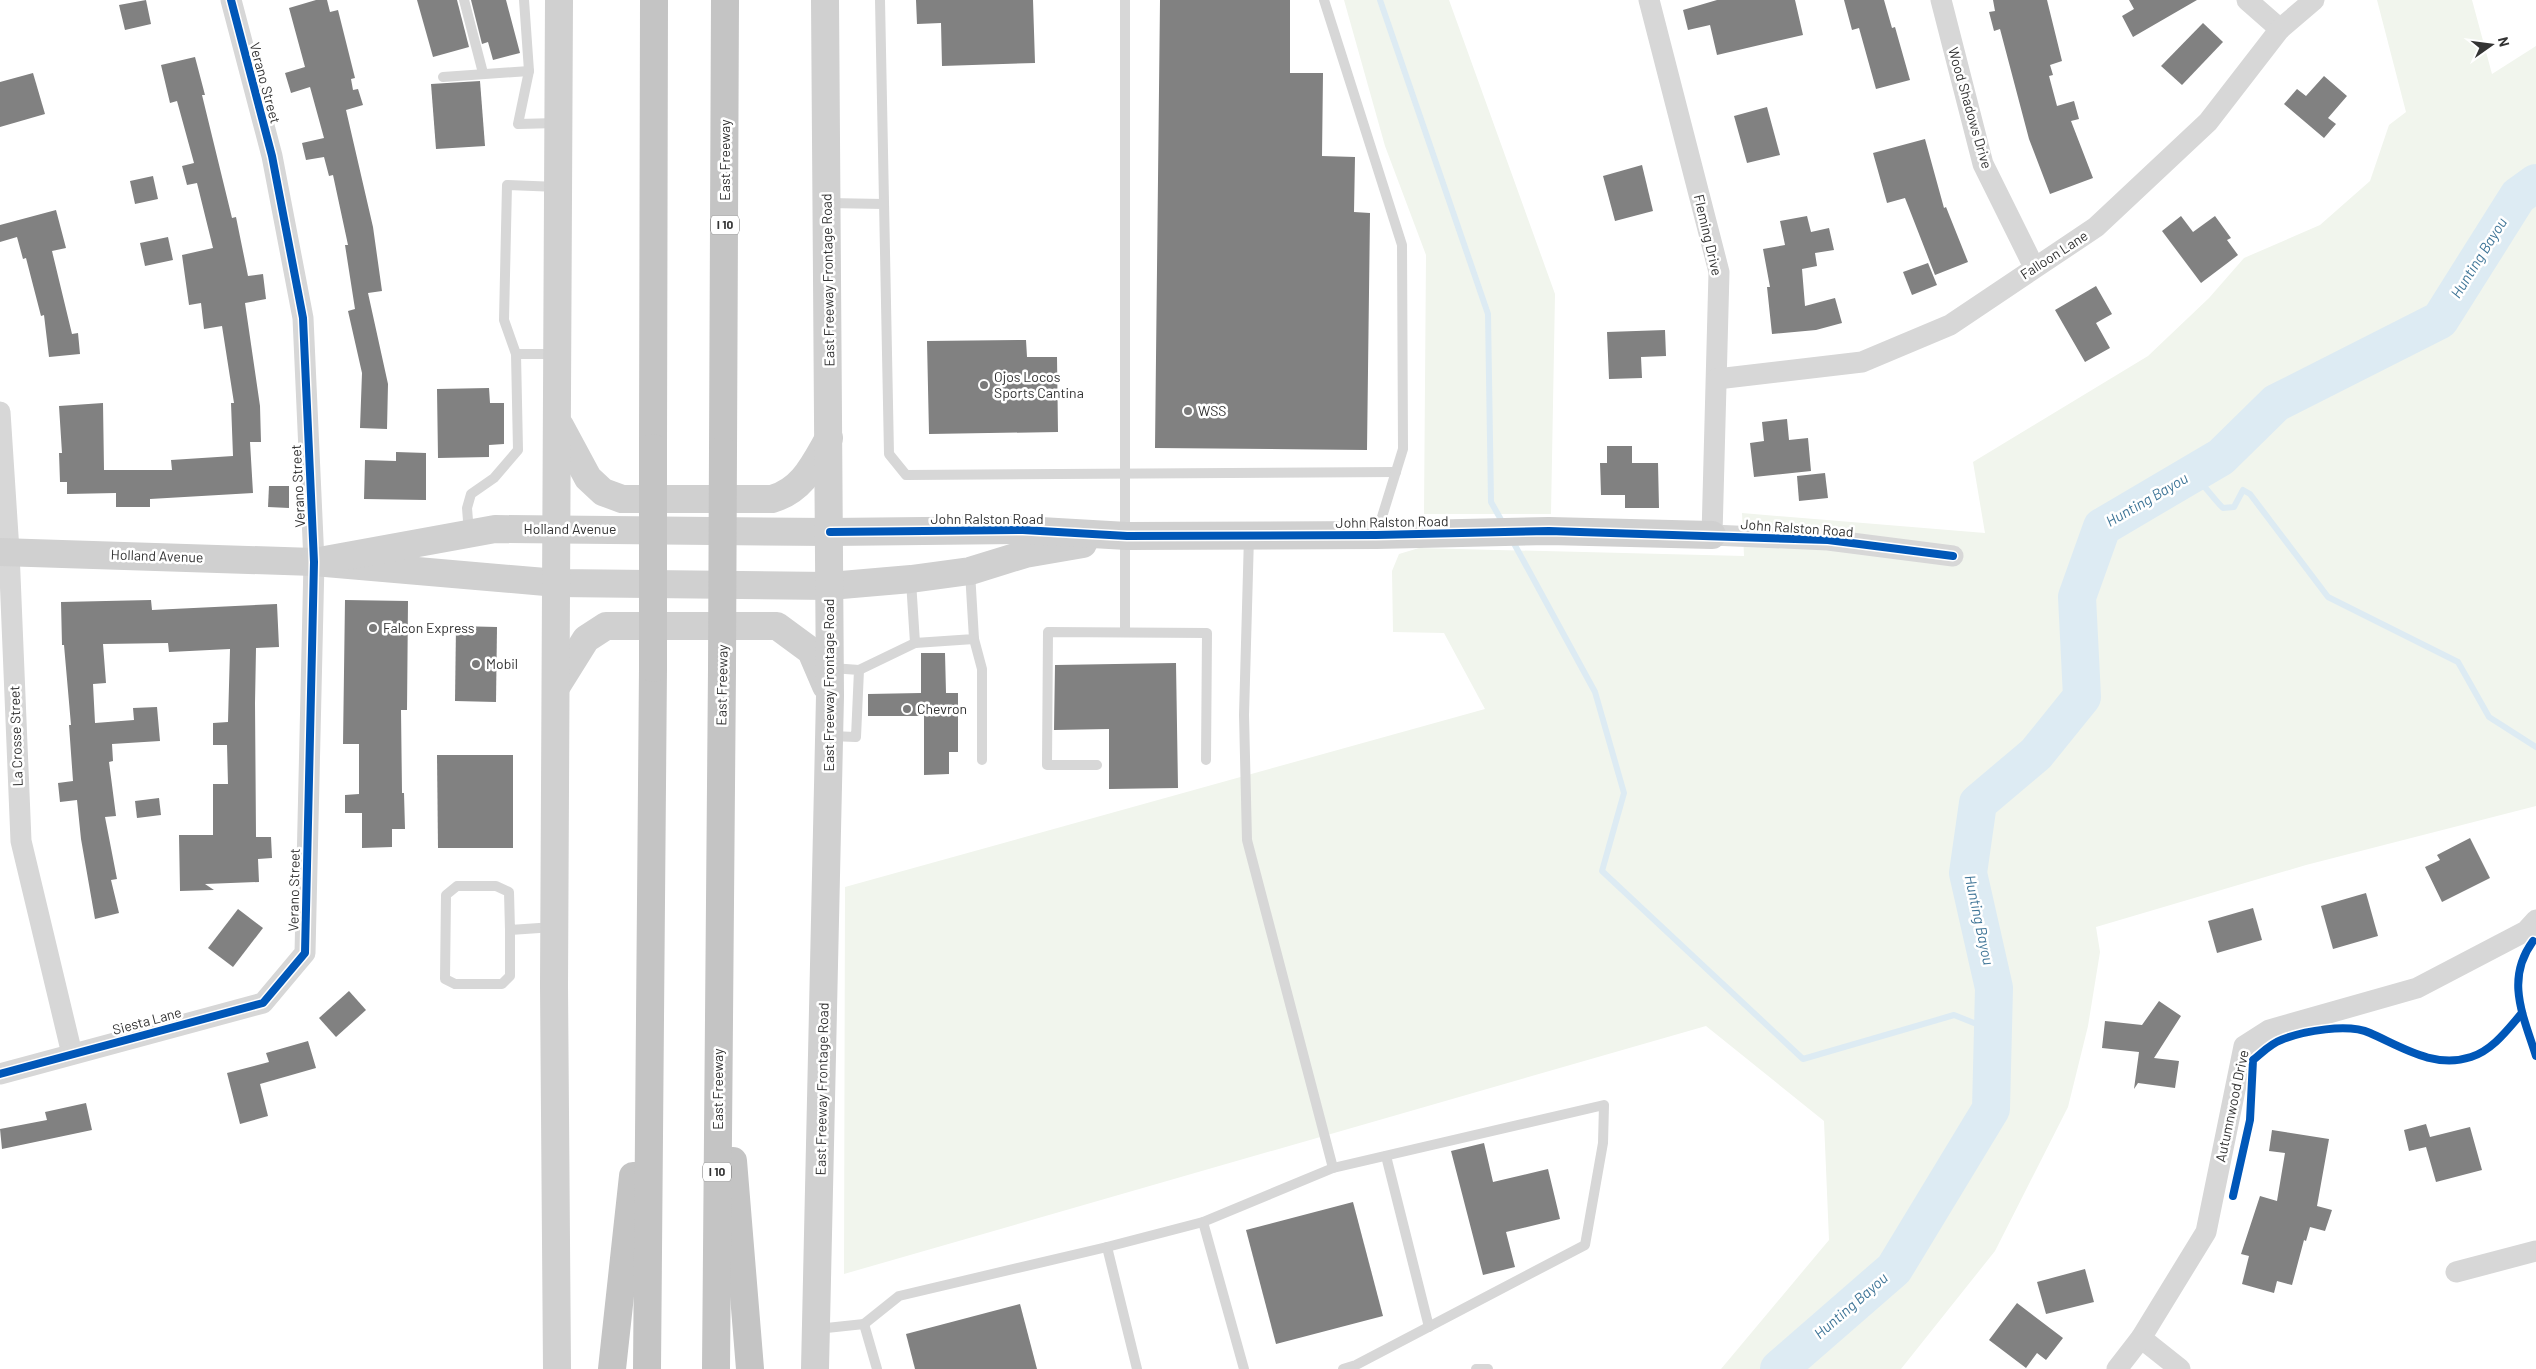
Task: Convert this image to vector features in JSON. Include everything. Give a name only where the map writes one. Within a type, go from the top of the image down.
[{"type":"highway","points":[[647,1369],[653,668],[654,0]]},
{"type":"highway","name":"East Freeway","points":[[716,1369],[725,0]]},
{"type":"highway","points":[[718,975],[750,1369]]},
{"type":"highway","points":[[612,1369],[650,1028]]},
{"type":"main road","points":[[558,1369],[555,927],[559,0]]},
{"type":"main road","name":"East Freeway Frontage Road","points":[[815,1369],[830,736],[830,696],[824,668],[830,586],[825,0]]},
{"type":"main road","points":[[558,422],[588,478],[603,492],[622,499],[772,499],[784,496],[796,489],[806,476],[830,436]]},
{"type":"main road","name":"Holland Avenue","points":[[314,562],[495,530],[557,528],[830,532]]},
{"type":"main road","name":"John Ralston Road","points":[[830,532],[1023,530],[1126,536],[1249,536],[1549,531],[1712,535]]},
{"type":"main road","name":"John Ralston Road","points":[[557,583],[830,586],[911,579],[970,571],[1025,554],[1126,536]]},
{"type":"main road","name":"Holland Avenue","points":[[4,552],[314,562],[557,583]]},
{"type":"main road","points":[[556,687],[586,639],[606,626],[777,626],[811,651],[824,668]]},
{"type":"street","name":"Verano Street","points":[[231,0],[272,156],[303,318],[314,562],[305,953],[288,973]]},
{"type":"street","name":"Fleming Drive","points":[[1649,0],[1719,272],[1712,535]]},
{"type":"street","name":"Wood Shadows Drive","points":[[1941,0],[1983,164],[2034,267]]},
{"type":"street","points":[[2247,0],[2280,29]]},
{"type":"street","name":"Falloon Lane","points":[[1717,379],[1862,362],[1950,325],[2034,267],[2096,228],[2208,122],[2280,29],[2314,0]]},
{"type":"street","name":"La Crosse Street","points":[[0,412],[4,552],[21,841],[72,1054]]},
{"type":"street","name":"John Ralston Road","points":[[1712,535],[1828,540],[1953,556]]},
{"type":"street","name":"Autumnwood Drive","points":[[2117,1369],[2141,1338],[2206,1232],[2244,1046],[2269,1030],[2417,988],[2533,932]]},
{"type":"street","name":"Siesta Lane","points":[[0,1074],[263,1003],[288,973]]},
{"type":"street","points":[[2456,1272],[2536,1251]]},
{"type":"street","points":[[2141,1338],[2180,1369]]},
{"type":"lane","points":[[464,0],[483,74]]},
{"type":"lane","points":[[524,0],[529,71],[518,124],[559,123]]},
{"type":"lane","points":[[880,0],[889,454],[906,475],[1396,472]]},
{"type":"lane","points":[[1125,0],[1125,631]]},
{"type":"lane","points":[[1324,0],[1402,245],[1403,449],[1376,535]]},
{"type":"lane","points":[[443,77],[529,71]]},
{"type":"lane","points":[[469,534],[467,508],[471,494],[494,478],[518,450],[516,354],[504,320],[507,185],[558,187]]},
{"type":"lane","points":[[827,203],[884,204]]},
{"type":"lane","points":[[516,354],[557,354]]},
{"type":"lane","points":[[1249,536],[1244,715],[1247,840],[1333,1168]]},
{"type":"lane","points":[[970,571],[974,639],[982,669],[982,760]]},
{"type":"lane","points":[[911,579],[915,643]]},
{"type":"lane","points":[[1097,765],[1047,765],[1048,632],[1207,633],[1206,760]]},
{"type":"lane","points":[[824,668],[859,670],[915,643],[974,639]]},
{"type":"lane","points":[[830,736],[856,737],[859,670]]},
{"type":"lane","points":[[456,886],[496,886],[509,892],[510,930],[510,976],[502,984],[454,984],[445,979],[446,895],[456,886]]},
{"type":"lane","points":[[510,930],[555,927]]},
{"type":"lane","points":[[816,1330],[864,1324],[899,1296],[1203,1222],[1333,1168],[1604,1105],[1603,1143],[1584,1246],[1356,1365],[1343,1369]]},
{"type":"lane","points":[[1386,1156],[1429,1327]]},
{"type":"lane","points":[[1203,1222],[1244,1369]]},
{"type":"lane","points":[[1107,1246],[1137,1369]]},
{"type":"lane","points":[[864,1324],[877,1369]]},
{"type":"lane","points":[[1476,1369],[1488,1369]]},
{"type":"shaded area","points":[[1344,0],[1449,0],[1555,294],[1551,514],[1424,514],[1426,255],[1385,146]]},
{"type":"shaded area","points":[[2377,0],[2472,0],[2492,74],[2536,46],[2536,806],[2306,865],[2096,927],[2100,952],[2088,1026],[2068,1107],[1995,1251],[1901,1369],[1721,1369],[1829,1240],[1824,1121],[1706,1026],[844,1274],[845,887],[1485,709],[1444,633],[1393,632],[1392,571],[1399,554],[1419,548],[1744,556],[1742,513],[1985,533],[1973,462],[2148,356],[2209,298],[2244,258],[2320,225],[2370,181],[2389,125],[2406,112]]},
{"type":"building","points":[[146,0],[151,24],[125,30],[119,5]]},
{"type":"building","points":[[316,0],[327,0],[330,12],[338,10],[355,78],[351,79],[353,90],[358,89],[363,105],[346,110],[373,227],[382,291],[368,293],[388,384],[387,429],[360,428],[362,373],[348,311],[355,309],[345,245],[348,245],[333,175],[329,176],[324,157],[306,160],[302,143],[324,138],[310,87],[291,93],[285,73],[305,67],[289,8]]},
{"type":"building","points":[[417,0],[457,0],[469,47],[433,57]]},
{"type":"building","points":[[471,0],[506,0],[520,53],[493,60],[488,42],[482,44]]},
{"type":"building","points":[[916,0],[1033,0],[1035,63],[942,66],[941,23],[917,24]]},
{"type":"building","points":[[1160,0],[1290,0],[1290,73],[1323,73],[1322,156],[1355,157],[1354,212],[1370,213],[1367,450],[1155,448]]},
{"type":"building","points":[[1717,0],[1795,0],[1803,35],[1717,55],[1710,25],[1688,30],[1683,10]]},
{"type":"building","points":[[1844,0],[1884,0],[1892,28],[1895,27],[1910,80],[1876,89],[1859,28],[1852,30]]},
{"type":"building","points":[[1993,0],[2047,0],[2062,61],[2050,65],[2053,75],[2049,76],[2057,106],[2074,101],[2079,119],[2071,121],[2093,178],[2050,194],[2029,139],[2000,29],[1994,31],[1989,12],[1995,11]]},
{"type":"building","points":[[2129,0],[2197,0],[2133,37],[2122,16],[2134,9]]},
{"type":"building","points":[[2203,23],[2223,42],[2182,85],[2161,66]]},
{"type":"building","points":[[195,57],[205,95],[202,95],[232,218],[236,217],[248,276],[263,274],[266,299],[245,303],[260,406],[261,442],[250,442],[253,493],[150,499],[150,507],[116,507],[116,493],[67,494],[67,482],[60,482],[59,453],[62,453],[59,406],[103,403],[104,470],[172,470],[171,460],[233,456],[231,403],[234,403],[222,326],[204,329],[201,303],[189,305],[182,255],[213,248],[197,183],[187,185],[182,166],[194,163],[177,101],[170,103],[161,65]]},
{"type":"building","points":[[33,73],[45,114],[0,127],[0,82]]},
{"type":"building","points":[[2324,76],[2347,96],[2328,118],[2336,124],[2324,138],[2284,104],[2297,89],[2306,96]]},
{"type":"building","points":[[480,81],[485,146],[436,149],[431,84]]},
{"type":"building","points":[[1767,107],[1780,155],[1747,163],[1734,116]]},
{"type":"building","points":[[1925,139],[1944,208],[1946,207],[1968,262],[1935,275],[1905,198],[1887,203],[1873,153]]},
{"type":"building","points":[[1642,165],[1653,211],[1615,221],[1603,176]]},
{"type":"building","points":[[153,176],[158,199],[135,204],[130,181]]},
{"type":"building","points":[[56,210],[66,248],[52,251],[72,334],[78,333],[80,354],[49,357],[44,315],[41,316],[26,258],[23,259],[17,237],[0,242],[0,225]]},
{"type":"building","points":[[1807,216],[1811,232],[1829,228],[1834,250],[1815,253],[1817,266],[1802,269],[1805,306],[1835,298],[1842,323],[1816,330],[1772,334],[1767,287],[1770,287],[1763,249],[1785,245],[1780,221]]},
{"type":"building","points":[[2181,216],[2193,232],[2215,216],[2231,238],[2227,240],[2238,255],[2201,283],[2162,231]]},
{"type":"building","points":[[168,237],[173,260],[145,266],[140,243]]},
{"type":"building","points":[[1928,263],[1937,285],[1912,295],[1903,272]]},
{"type":"building","points":[[2096,286],[2112,314],[2096,323],[2110,348],[2085,362],[2055,310]]},
{"type":"building","points":[[1665,330],[1666,356],[1641,357],[1642,378],[1609,379],[1607,332]]},
{"type":"building","points":[[1026,340],[1027,357],[1057,357],[1058,432],[929,434],[927,341]]},
{"type":"building","points":[[489,388],[490,403],[504,403],[504,444],[489,445],[489,457],[438,458],[437,389]]},
{"type":"building","points":[[1787,419],[1789,440],[1808,438],[1811,471],[1754,477],[1750,443],[1764,441],[1762,422]]},
{"type":"building","points":[[1607,446],[1632,446],[1632,463],[1658,463],[1659,508],[1625,508],[1625,495],[1601,495],[1600,463],[1607,463]]},
{"type":"building","points":[[396,452],[426,453],[426,500],[364,499],[365,460],[396,461]]},
{"type":"building","points":[[1825,473],[1828,498],[1799,501],[1797,476]]},
{"type":"building","points":[[269,486],[289,486],[289,508],[268,507]]},
{"type":"building","points":[[151,600],[152,610],[277,604],[279,647],[256,648],[256,837],[271,837],[272,858],[258,859],[259,882],[205,884],[214,890],[180,891],[179,835],[213,835],[213,784],[228,784],[227,745],[213,745],[213,723],[228,722],[230,649],[169,652],[168,643],[103,644],[106,683],[93,684],[95,723],[134,720],[133,708],[157,707],[160,741],[112,744],[113,761],[109,762],[116,816],[105,817],[117,879],[111,880],[119,913],[95,919],[81,839],[77,800],[60,802],[58,783],[73,781],[69,725],[71,725],[64,645],[62,645],[61,602]]},
{"type":"building","points":[[345,600],[408,601],[407,710],[401,710],[402,793],[404,793],[405,829],[392,829],[392,847],[362,848],[362,813],[345,813],[345,795],[359,794],[359,744],[343,744]]},
{"type":"building","name":"Mobil","points":[[456,626],[497,627],[496,702],[455,701]]},
{"type":"building","points":[[921,653],[945,653],[946,693],[958,693],[958,752],[949,752],[949,774],[924,775],[924,716],[868,716],[868,694],[921,693]]},
{"type":"building","points":[[1176,663],[1178,788],[1109,789],[1109,729],[1054,730],[1055,665]]},
{"type":"building","points":[[437,755],[513,755],[513,848],[438,848]]},
{"type":"building","points":[[159,798],[161,815],[137,818],[135,801]]},
{"type":"building","points":[[2470,838],[2490,878],[2442,902],[2425,867],[2440,860],[2437,855]]},
{"type":"building","points":[[2366,893],[2378,936],[2333,949],[2321,906]]},
{"type":"building","points":[[2253,908],[2262,940],[2217,953],[2208,921]]},
{"type":"building","points":[[238,909],[263,928],[233,967],[208,948]]},
{"type":"building","points":[[349,991],[366,1010],[336,1037],[319,1018]]},
{"type":"building","points":[[2159,1001],[2181,1016],[2154,1058],[2179,1061],[2175,1088],[2138,1083],[2134,1089],[2139,1052],[2102,1048],[2105,1021],[2142,1025]]},
{"type":"building","points":[[308,1041],[316,1068],[260,1084],[268,1116],[240,1124],[227,1073],[269,1062],[266,1053]]},
{"type":"building","points":[[86,1103],[92,1130],[2,1149],[0,1129],[47,1120],[45,1112]]},
{"type":"building","points":[[2426,1124],[2430,1137],[2470,1127],[2482,1170],[2436,1182],[2426,1147],[2409,1151],[2404,1130]]},
{"type":"building","points":[[2272,1130],[2329,1139],[2317,1206],[2332,1210],[2325,1231],[2310,1227],[2306,1241],[2304,1240],[2292,1285],[2277,1281],[2274,1293],[2242,1284],[2249,1256],[2241,1254],[2260,1196],[2277,1201],[2285,1153],[2269,1151]]},
{"type":"building","points":[[1484,1143],[1493,1182],[1548,1169],[1560,1219],[1506,1232],[1515,1267],[1483,1275],[1451,1151]]},
{"type":"building","points":[[1353,1202],[1383,1316],[1276,1344],[1246,1230]]},
{"type":"building","points":[[2085,1269],[2094,1302],[2046,1314],[2037,1282]]},
{"type":"building","points":[[2017,1303],[2063,1338],[2046,1360],[2037,1353],[2026,1368],[1989,1340]]},
{"type":"building","points":[[1020,1304],[1037,1369],[915,1369],[906,1334]]},
{"type":"waterway","points":[[1380,0],[1488,314],[1491,502],[1504,525]]},
{"type":"waterway","name":"Hunting Bayou","points":[[1779,1369],[1894,1269],[1991,1109],[1994,988],[1968,873],[1978,803],[2036,754],[2082,697],[2077,597],[2102,527],[2221,457],[2276,403],[2440,320],[2518,196],[2536,183]]},
{"type":"waterway","points":[[2191,475],[2204,486],[2223,508],[2234,507],[2243,490],[2250,494],[2328,597],[2458,662],[2489,717],[2536,747]]},
{"type":"waterway","points":[[1511,538],[1595,692],[1624,793],[1602,871],[1803,1059],[1954,1015],[1994,1031]]},
{"type":"cycle path","points":[[0,1074],[263,1003],[305,953],[314,562],[303,318],[272,156],[231,0]]},
{"type":"cycle path","points":[[830,532],[1023,530],[1127,536],[1376,535],[1549,531],[1828,540],[1953,556]]},
{"type":"cycle path","points":[[2533,941],[2525,955],[2518,983],[2522,1012],[2536,1056]]},
{"type":"cycle path","points":[[2233,1196],[2250,1120],[2253,1060],[2273,1044],[2313,1031],[2338,1028],[2350,1029],[2370,1033],[2419,1055],[2444,1060],[2457,1060],[2479,1054],[2493,1044],[2522,1013]]},
{"type":"place","name":"Ojos Locos Sports Cantina","points":[[984,385]]},
{"type":"place","name":"WSS","points":[[1188,411]]},
{"type":"place","name":"Falcon Express","points":[[373,628]]},
{"type":"place","name":"Mobil","points":[[476,664]]},
{"type":"place","name":"Chevron","points":[[907,709]]}]
